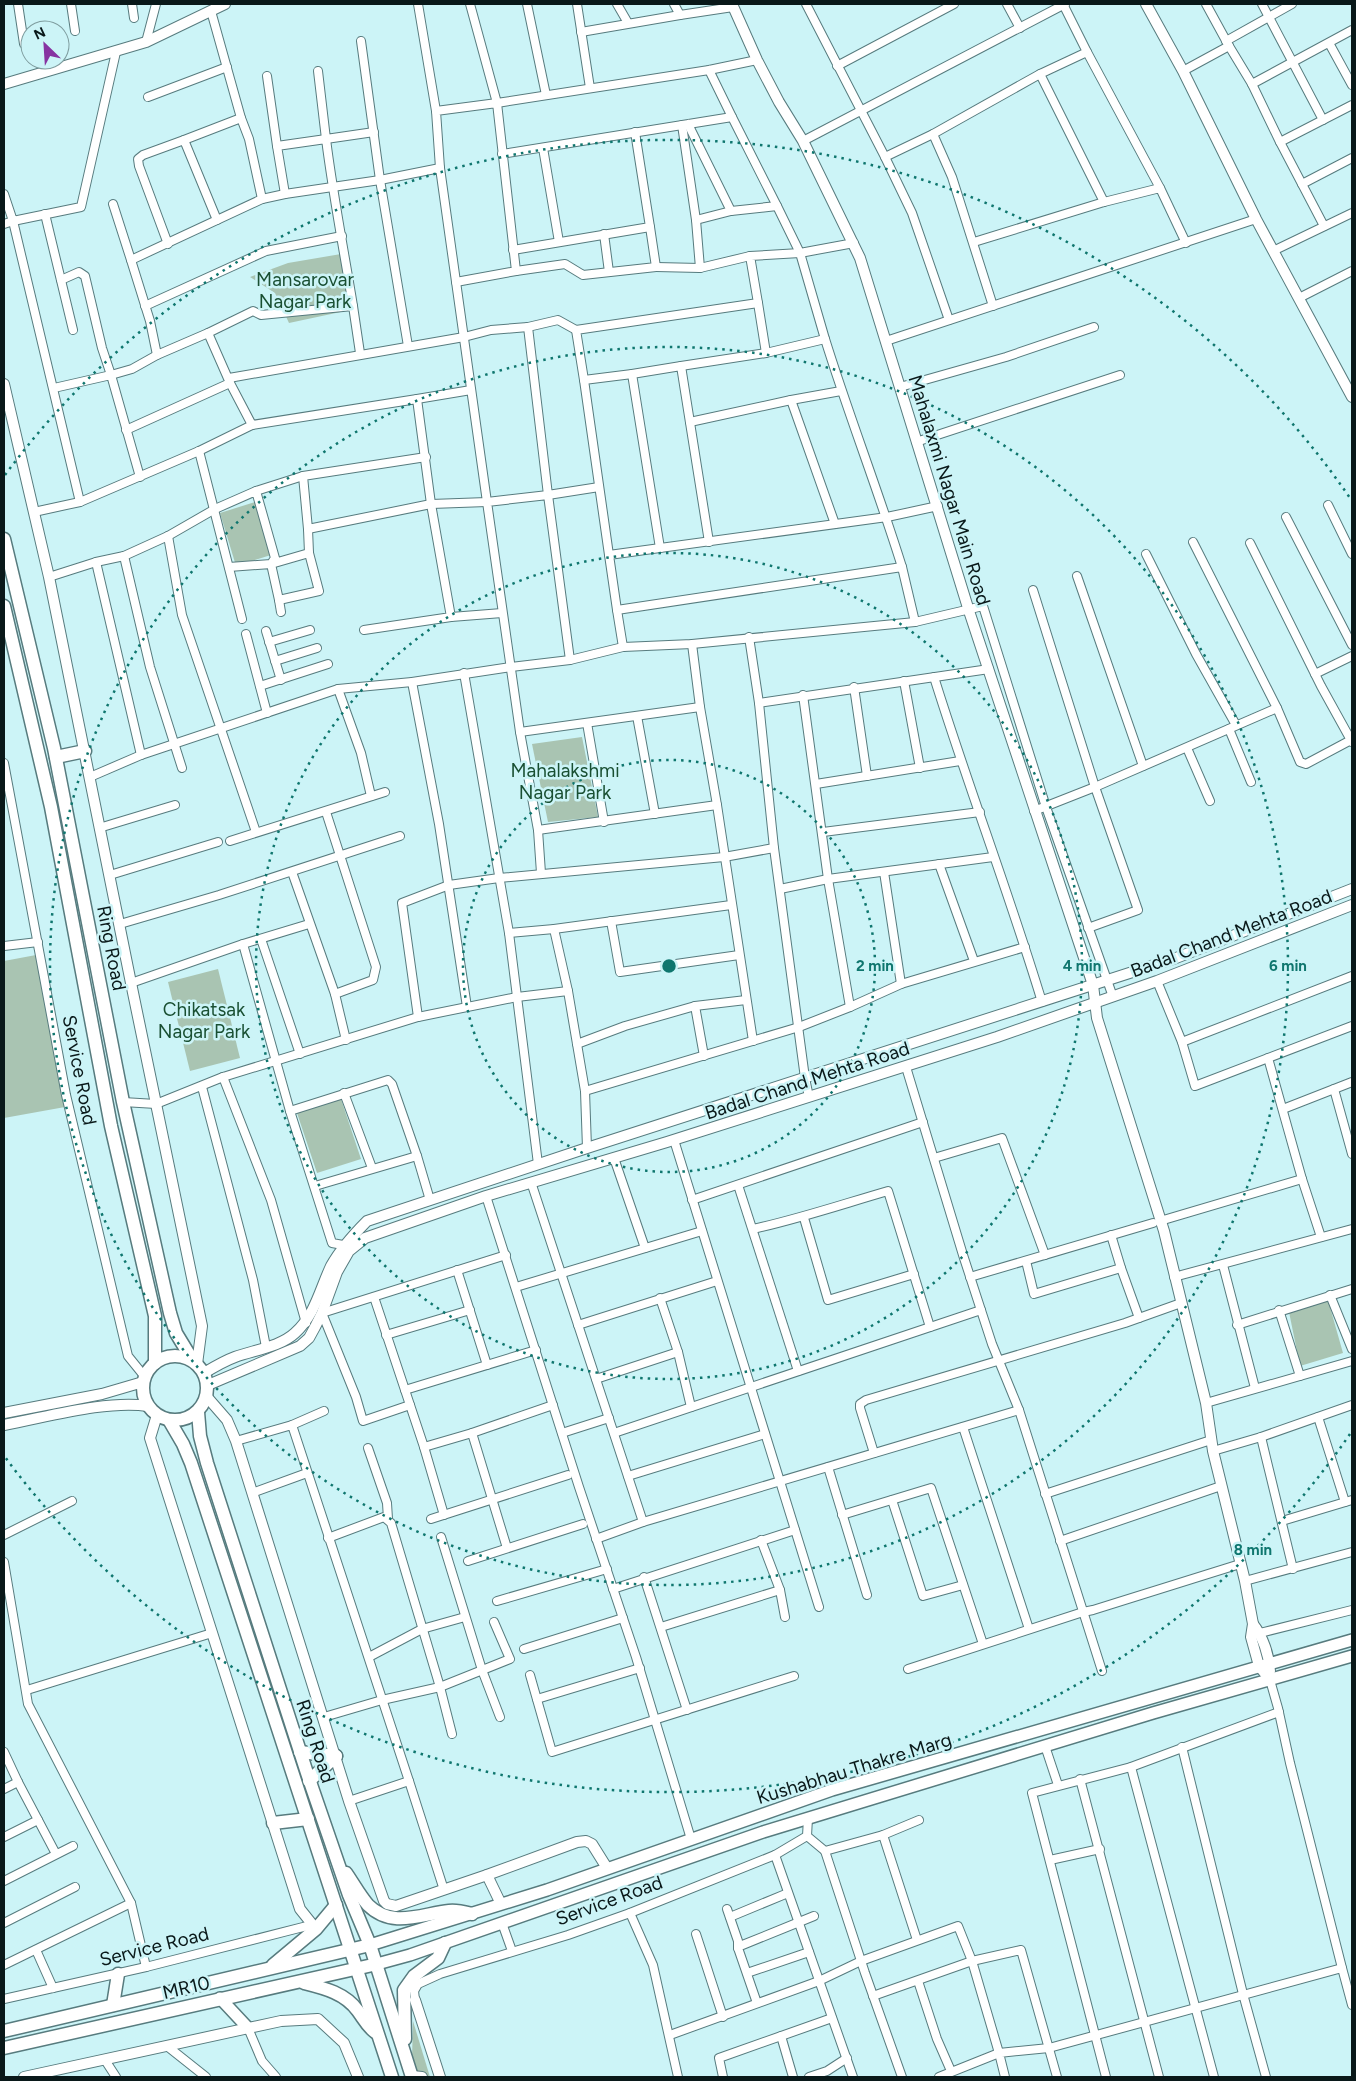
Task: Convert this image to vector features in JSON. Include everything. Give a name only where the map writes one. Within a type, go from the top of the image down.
[{"type":"main road","name":"Ring Road","points":[[4,538],[56,757],[123,1102],[170,1313],[176,1333],[198,1366]]},
{"type":"main road","name":"Ring Road","points":[[4,606],[51,807],[111,1126],[155,1316],[155,1364]]},
{"type":"main road","points":[[56,757],[85,751]]},
{"type":"main road","points":[[174,1356],[198,1366],[207,1391],[198,1412],[189,1418],[180,1420],[158,1414],[143,1391],[144,1380],[155,1364],[164,1358],[174,1356]]},
{"type":"main road","name":"Ring Road","points":[[198,1412],[200,1436],[207,1463],[309,1781],[349,1895],[377,1964],[405,2056],[415,2077]]},
{"type":"main road","name":"Ring Road","points":[[158,1414],[191,1463],[308,1819],[390,2077]]},
{"type":"main road","name":"Kushabhau Thakre Marg","points":[[370,1945],[472,1914],[832,1790],[1352,1640]]},
{"type":"main road","name":"Kushabhau Thakre Marg","points":[[377,1964],[445,1944],[808,1818],[1352,1656]]},
{"type":"main road","points":[[300,1752],[336,1756]]},
{"type":"main road","points":[[309,1781],[336,1756]]},
{"type":"main road","points":[[272,1823],[308,1819]]},
{"type":"main road","points":[[335,1856],[368,1904],[381,1915],[400,1920],[448,1911],[472,1914]]},
{"type":"main road","points":[[269,1968],[336,1906]]},
{"type":"main road","points":[[405,2056],[404,1990],[414,1976],[438,1958],[445,1944]]},
{"type":"main road","name":"MR10","points":[[4,2031],[370,1945]]},
{"type":"main road","name":"MR10","points":[[4,2048],[377,1964]]},
{"type":"main road","points":[[113,2005],[118,1974]]},
{"type":"main road","points":[[299,1982],[325,1988],[349,2001],[368,2027],[376,2034]]},
{"type":"main road","points":[[220,1998],[248,2028]]},
{"type":"street","points":[[18,4],[20,20]]},
{"type":"street","points":[[70,4],[75,31]]},
{"type":"street","points":[[132,4],[134,18]]},
{"type":"street","points":[[146,42],[156,4]]},
{"type":"street","points":[[4,84],[146,42],[225,4]]},
{"type":"street","points":[[418,4],[436,111],[440,168],[502,613],[520,732],[538,830],[541,874]]},
{"type":"street","points":[[470,4],[497,103],[516,271]]},
{"type":"street","points":[[527,4],[546,95]]},
{"type":"street","points":[[577,4],[590,88]]},
{"type":"street","points":[[617,4],[628,23]]},
{"type":"street","points":[[674,4],[680,15]]},
{"type":"street","points":[[806,4],[862,111],[912,213],[949,320]]},
{"type":"street","points":[[837,66],[954,4]]},
{"type":"street","points":[[1007,4],[1020,28]]},
{"type":"street","points":[[803,140],[862,111],[1064,4],[1086,52],[1160,188],[1186,243]]},
{"type":"street","points":[[1146,4],[1183,71],[1256,219],[1352,397]]},
{"type":"street","points":[[1206,4],[1252,84],[1324,226]]},
{"type":"street","points":[[1262,4],[1323,120]]},
{"type":"street","points":[[1183,71],[1292,4]]},
{"type":"street","points":[[581,32],[733,5]]},
{"type":"street","name":"Mahalaxmi Nagar Main Road","points":[[733,5],[757,60],[779,102],[803,140],[860,258],[969,611],[1093,985],[1097,1018],[1181,1303],[1206,1404],[1212,1446],[1221,1486],[1245,1582],[1253,1624],[1251,1636],[1264,1664]]},
{"type":"street","points":[[211,11],[241,118],[250,138],[262,199]]},
{"type":"street","points":[[1252,84],[1352,30]]},
{"type":"street","points":[[361,41],[380,180],[408,346]]},
{"type":"street","points":[[1329,43],[1352,85]]},
{"type":"street","points":[[4,224],[81,207],[116,52]]},
{"type":"street","points":[[885,157],[933,134],[1040,74],[1086,52]]},
{"type":"street","points":[[436,111],[709,70],[757,60]]},
{"type":"street","points":[[148,98],[227,67]]},
{"type":"street","points":[[709,70],[800,253],[841,391],[887,517],[902,567],[915,622]]},
{"type":"street","points":[[318,72],[332,188],[342,236],[360,353]]},
{"type":"street","points":[[1040,74],[1104,202]]},
{"type":"street","points":[[267,76],[285,194]]},
{"type":"street","points":[[1280,142],[1352,105]]},
{"type":"street","points":[[502,154],[732,117]]},
{"type":"street","points":[[168,244],[138,159],[143,155],[241,118]]},
{"type":"street","points":[[685,124],[731,211]]},
{"type":"street","points":[[685,124],[700,268]]},
{"type":"street","points":[[277,146],[374,132]]},
{"type":"street","points":[[635,132],[656,267]]},
{"type":"street","points":[[933,134],[952,177],[993,306]]},
{"type":"street","points":[[184,140],[217,220]]},
{"type":"street","points":[[543,148],[559,242]]},
{"type":"street","points":[[1302,184],[1352,158]]},
{"type":"street","points":[[131,260],[262,199],[380,180],[440,168]]},
{"type":"street","points":[[974,242],[1104,202],[1160,188]]},
{"type":"street","points":[[4,194],[13,221],[80,502]]},
{"type":"street","points":[[113,204],[145,306],[157,355]]},
{"type":"street","points":[[696,220],[731,211],[777,206]]},
{"type":"street","points":[[1273,251],[1352,213]]},
{"type":"street","points":[[45,214],[73,330]]},
{"type":"street","points":[[886,341],[1256,219]]},
{"type":"street","points":[[513,250],[650,227]]},
{"type":"street","points":[[604,234],[609,272]]},
{"type":"street","points":[[145,306],[266,251],[342,236]]},
{"type":"street","points":[[456,282],[565,264],[583,275],[656,267],[700,268],[750,256],[800,253],[854,243]]},
{"type":"street","points":[[750,256],[766,353]]},
{"type":"street","points":[[61,280],[79,272],[86,276],[102,348],[140,477]]},
{"type":"street","points":[[1299,298],[1352,272]]},
{"type":"street","points":[[126,430],[229,380],[360,353],[464,337],[491,330],[528,327],[558,320],[576,330],[758,303]]},
{"type":"street","points":[[54,388],[132,369],[157,355],[254,311],[261,315],[352,306]]},
{"type":"street","points":[[528,327],[570,660]]},
{"type":"street","points":[[900,387],[1006,357],[1094,327]]},
{"type":"street","points":[[576,330],[622,647]]},
{"type":"street","points":[[208,333],[252,425]]},
{"type":"street","points":[[584,380],[766,353],[825,339]]},
{"type":"street","points":[[681,366],[709,542]]},
{"type":"street","points":[[632,374],[660,548]]},
{"type":"street","points":[[916,442],[1120,375]]},
{"type":"street","points":[[4,384],[49,577],[202,1326],[198,1366]]},
{"type":"street","points":[[34,512],[80,502],[200,451],[252,425],[471,390]]},
{"type":"street","points":[[690,422],[841,391]]},
{"type":"street","points":[[417,399],[431,504],[451,617]]},
{"type":"street","points":[[792,400],[835,524]]},
{"type":"street","points":[[200,451],[242,619]]},
{"type":"street","points":[[49,577],[96,562],[124,556],[168,536],[215,509],[256,491],[303,476],[426,457]]},
{"type":"street","points":[[279,600],[319,591],[309,553],[303,476]]},
{"type":"street","points":[[308,529],[431,504],[487,502],[599,487]]},
{"type":"street","points":[[256,491],[275,558],[271,564],[281,612]]},
{"type":"street","points":[[1328,505],[1352,554]]},
{"type":"street","points":[[609,555],[887,517],[938,506]]},
{"type":"street","points":[[1286,517],[1352,645]]},
{"type":"street","points":[[168,536],[182,615],[256,832]]},
{"type":"street","points":[[1194,542],[1277,708],[1300,762],[1306,764],[1352,741],[1315,674],[1250,543]]},
{"type":"street","points":[[229,567],[271,564],[309,553]]},
{"type":"street","points":[[1146,554],[1232,727],[1252,782]]},
{"type":"street","points":[[124,556],[150,667],[182,768]]},
{"type":"street","points":[[96,562],[141,754]]},
{"type":"street","points":[[617,610],[902,567]]},
{"type":"street","points":[[1077,576],[1143,766]]},
{"type":"street","points":[[1033,590],[1095,787],[1138,910],[1088,928]]},
{"type":"street","points":[[90,777],[141,754],[338,689],[412,682],[570,660],[622,647],[692,644],[915,622],[969,611],[983,606],[1046,807],[1113,996]]},
{"type":"street","points":[[364,630],[451,617],[502,613]]},
{"type":"street","points":[[266,630],[281,680]]},
{"type":"street","points":[[269,642],[310,630]]},
{"type":"street","points":[[246,634],[267,713]]},
{"type":"street","points":[[749,637],[759,702],[774,848],[809,1097]]},
{"type":"street","points":[[692,644],[700,707],[753,1041]]},
{"type":"street","points":[[275,661],[317,648]]},
{"type":"street","points":[[1315,674],[1352,656]]},
{"type":"street","points":[[260,686],[328,664]]},
{"type":"street","points":[[759,702],[989,669]]},
{"type":"street","points":[[464,674],[509,933],[538,1164]]},
{"type":"street","points":[[934,677],[960,761],[980,812],[993,857],[1025,947],[1042,1002]]},
{"type":"street","points":[[904,680],[920,768]]},
{"type":"street","points":[[412,682],[449,885],[467,1007]]},
{"type":"street","points":[[854,687],[867,776]]},
{"type":"street","points":[[338,689],[361,753],[371,796]]},
{"type":"street","points":[[803,695],[828,879],[850,1007]]},
{"type":"street","points":[[520,732],[700,707]]},
{"type":"street","points":[[1034,811],[1095,787],[1277,708]]},
{"type":"street","points":[[638,716],[655,814]]},
{"type":"street","points":[[587,723],[604,822]]},
{"type":"street","points":[[1187,748],[1210,801]]},
{"type":"street","points":[[816,784],[960,761]]},
{"type":"street","name":"Service Road","points":[[4,763],[66,1095],[128,1356],[144,1380]]},
{"type":"street","points":[[230,841],[385,792]]},
{"type":"street","points":[[99,828],[175,805]]},
{"type":"street","points":[[538,830],[717,805]]},
{"type":"street","points":[[326,812],[376,967],[373,980],[335,994]]},
{"type":"street","points":[[823,832],[980,812]]},
{"type":"street","points":[[120,924],[292,872],[341,854],[400,836]]},
{"type":"street","points":[[110,875],[218,842]]},
{"type":"street","points":[[418,1017],[402,903],[449,885],[499,878],[724,856],[774,848]]},
{"type":"street","points":[[780,889],[828,879],[993,857]]},
{"type":"street","points":[[939,864],[974,962]]},
{"type":"street","points":[[292,872],[335,994],[346,1040]]},
{"type":"street","points":[[884,872],[901,984]]},
{"type":"street","points":[[607,1868],[592,1844],[586,1841],[577,1842],[396,1906],[387,1904],[384,1901],[349,1801],[236,1441],[227,1420],[207,1391],[300,1346],[309,1338],[310,1325],[343,1245],[367,1221],[587,1148],[1107,981],[1205,947],[1352,889]]},
{"type":"street","points":[[509,933],[554,929],[731,905]]},
{"type":"street","name":"Badal Chand Mehta Road","points":[[198,1366],[266,1347],[310,1325],[322,1313],[337,1272],[348,1251],[365,1238],[530,1182],[674,1140],[906,1067],[1157,981],[1352,905]]},
{"type":"street","points":[[611,921],[620,972],[739,955]]},
{"type":"street","points":[[131,983],[243,944],[309,924]]},
{"type":"street","points":[[554,929],[568,991],[586,1091],[587,1148]]},
{"type":"street","points":[[261,939],[300,1054]]},
{"type":"street","points":[[4,946],[38,942]]},
{"type":"street","points":[[243,944],[290,1111],[332,1243],[343,1245]]},
{"type":"street","points":[[586,1091],[799,1026],[850,1007],[901,984],[1025,947]]},
{"type":"street","points":[[1182,1042],[1352,976]]},
{"type":"street","points":[[1157,981],[1182,1042],[1195,1086],[1352,1026]]},
{"type":"street","points":[[123,1102],[156,1104],[223,1077],[277,1062],[418,1017],[517,997],[568,991]]},
{"type":"street","points":[[577,1044],[624,1026],[695,1006],[746,1000]]},
{"type":"street","points":[[695,1006],[704,1056]]},
{"type":"street","points":[[1268,1058],[1321,1237]]},
{"type":"street","points":[[906,1067],[970,1277],[998,1360],[1019,1410],[1102,1671]]},
{"type":"street","points":[[382,1081],[390,1074]]},
{"type":"street","points":[[223,1077],[270,1200],[310,1325]]},
{"type":"street","points":[[290,1111],[388,1080],[392,1084],[430,1200]]},
{"type":"street","points":[[1283,1109],[1352,1082]]},
{"type":"street","points":[[202,1087],[253,1280],[266,1347]]},
{"type":"street","points":[[1334,1089],[1352,1154]]},
{"type":"street","points":[[344,1093],[372,1168]]},
{"type":"street","points":[[692,1200],[923,1122]]},
{"type":"street","points":[[934,1158],[1002,1138],[1045,1255]]},
{"type":"street","points":[[674,1140],[749,1388],[819,1607]]},
{"type":"street","points":[[315,1186],[417,1156]]},
{"type":"street","points":[[614,1158],[645,1248]]},
{"type":"street","points":[[970,1277],[1302,1178]]},
{"type":"street","points":[[530,1182],[643,1522]]},
{"type":"street","points":[[738,1185],[798,1371]]},
{"type":"street","points":[[753,1229],[804,1218],[825,1209],[888,1192],[930,1327]]},
{"type":"street","points":[[486,1196],[596,1539],[640,1668],[691,1839]]},
{"type":"street","points":[[804,1218],[828,1300],[914,1274]]},
{"type":"street","points":[[1174,1277],[1352,1229]]},
{"type":"street","points":[[516,1287],[702,1231]]},
{"type":"street","points":[[1111,1236],[1139,1318]]},
{"type":"street","points":[[410,1405],[363,1421],[356,1397],[322,1313],[506,1255]]},
{"type":"street","points":[[1026,1260],[1034,1294],[1121,1268]]},
{"type":"street","points":[[1223,1265],[1255,1388]]},
{"type":"street","points":[[457,1270],[487,1365]]},
{"type":"street","points":[[578,1325],[717,1281]]},
{"type":"street","points":[[1238,1325],[1279,1310],[1352,1289]]},
{"type":"street","points":[[1330,1295],[1352,1350]]},
{"type":"street","points":[[374,1297],[424,1447],[444,1515]]},
{"type":"street","points":[[660,1298],[678,1352],[691,1407]]},
{"type":"street","points":[[874,1453],[860,1404],[866,1400],[1139,1318],[1181,1303]]},
{"type":"street","points":[[386,1335],[470,1310]]},
{"type":"street","points":[[614,1433],[981,1310]]},
{"type":"street","points":[[1279,1310],[1300,1376]]},
{"type":"street","points":[[405,1390],[536,1350]]},
{"type":"street","points":[[596,1379],[678,1352]]},
{"type":"street","points":[[1206,1404],[1255,1388],[1352,1361]]},
{"type":"street","points":[[4,1413],[102,1394],[144,1380]]},
{"type":"street","points":[[4,1425],[106,1406],[133,1404],[158,1414],[150,1438],[300,1909],[314,1927]]},
{"type":"street","points":[[424,1447],[472,1433],[553,1405]]},
{"type":"street","points":[[1045,1494],[1212,1446],[1260,1437],[1352,1406]]},
{"type":"street","points":[[596,1539],[643,1522],[1019,1410]]},
{"type":"street","points":[[236,1441],[292,1425],[324,1411]]},
{"type":"street","points":[[1282,1521],[1348,1501],[1318,1417]]},
{"type":"street","points":[[562,1432],[609,1418]]},
{"type":"street","points":[[292,1425],[444,1890]]},
{"type":"street","points":[[963,1427],[1029,1629]]},
{"type":"street","points":[[472,1433],[506,1548]]},
{"type":"street","points":[[628,1476],[764,1434]]},
{"type":"street","points":[[1260,1437],[1293,1569]]},
{"type":"street","points":[[368,1448],[387,1503],[388,1519],[391,1523],[440,1687],[452,1734]]},
{"type":"street","points":[[828,1467],[867,1596]]},
{"type":"street","points":[[252,1493],[307,1473]]},
{"type":"street","points":[[432,1519],[568,1475]]},
{"type":"street","points":[[1060,1541],[1221,1486]]},
{"type":"street","points":[[842,1515],[931,1488],[983,1644]]},
{"type":"street","points":[[892,1500],[923,1596],[964,1585]]},
{"type":"street","points":[[4,1535],[72,1501]]},
{"type":"street","points":[[328,1538],[384,1517],[388,1519]]},
{"type":"street","points":[[468,1561],[583,1524]]},
{"type":"street","points":[[613,1589],[795,1530]]},
{"type":"street","points":[[441,1537],[482,1670],[500,1716]]},
{"type":"street","points":[[762,1540],[780,1590],[785,1617]]},
{"type":"street","points":[[1245,1582],[1352,1552]]},
{"type":"street","points":[[4,1562],[28,1704],[131,1903],[146,1967]]},
{"type":"street","points":[[908,1669],[1029,1629],[1240,1564]]},
{"type":"street","points":[[497,1601],[607,1569]]},
{"type":"street","points":[[644,1578],[687,1710]]},
{"type":"street","points":[[661,1627],[780,1590]]},
{"type":"street","points":[[1260,1633],[1352,1610]]},
{"type":"street","points":[[368,1658],[422,1629],[465,1617]]},
{"type":"street","points":[[524,1650],[623,1618]]},
{"type":"street","points":[[324,1717],[382,1700],[440,1687],[510,1659],[494,1622]]},
{"type":"street","points":[[1253,1624],[1260,1633],[1264,1664],[1279,1712],[1290,1764],[1352,2005]]},
{"type":"street","points":[[27,1690],[212,1633]]},
{"type":"street","points":[[537,1699],[640,1668]]},
{"type":"street","points":[[530,1675],[552,1752],[794,1676]]},
{"type":"street","points":[[1106,2077],[1032,1793],[1080,1778],[1130,1767],[1279,1712]]},
{"type":"street","points":[[1045,1746],[1058,1785]]},
{"type":"street","points":[[1182,1747],[1243,1994],[1266,2077]]},
{"type":"street","points":[[4,1752],[56,1854]]},
{"type":"street","points":[[1130,1767],[1214,2077]]},
{"type":"street","points":[[1080,1778],[1159,2077]]},
{"type":"street","points":[[349,1801],[409,1781]]},
{"type":"street","points":[[4,1788],[18,1782]]},
{"type":"street","points":[[808,1818],[806,1836],[825,1852],[902,2077]]},
{"type":"street","points":[[4,1837],[38,1820]]},
{"type":"street","points":[[825,1852],[883,1835],[919,1820]]},
{"type":"street","points":[[883,1835],[916,1940]]},
{"type":"street","name":"Service Road","points":[[415,2000],[414,1991],[418,1984],[440,1974],[568,1935],[630,1913],[775,1855],[806,1836]]},
{"type":"street","points":[[4,1881],[73,1846]]},
{"type":"street","points":[[1050,1860],[1100,1849]]},
{"type":"street","points":[[775,1855],[853,2077]]},
{"type":"street","points":[[488,1875],[501,1904]]},
{"type":"street","points":[[4,1923],[75,1888]]},
{"type":"street","points":[[757,2003],[738,1948],[738,1941],[729,1913],[788,1893]]},
{"type":"street","points":[[4,1965],[131,1903]]},
{"type":"street","points":[[630,1913],[653,1965],[678,2077]]},
{"type":"street","points":[[738,1948],[814,1916]]},
{"type":"street","points":[[502,1923],[512,1951]]},
{"type":"street","points":[[670,2035],[723,2017],[819,1980],[861,1961],[958,1926],[972,1961],[1005,2077]]},
{"type":"street","name":"Service Road","points":[[4,1997],[118,1974],[314,1927]]},
{"type":"street","points":[[696,1934],[723,2017]]},
{"type":"street","points":[[36,1950],[53,1988]]},
{"type":"street","points":[[874,1996],[972,1961],[1021,1950],[1056,2077]]},
{"type":"street","points":[[746,1972],[808,1952]]},
{"type":"street","points":[[939,2077],[999,2053],[1049,2048],[1342,1968]]},
{"type":"street","points":[[918,1981],[937,2039],[951,2071]]},
{"type":"street","points":[[415,2000],[440,2077]]},
{"type":"street","points":[[723,2077],[719,2058],[832,2018]]},
{"type":"street","points":[[24,2077],[281,2021],[318,2019],[344,2044],[358,2077]]},
{"type":"street","points":[[248,2028],[262,2061],[276,2077]]},
{"type":"street","points":[[781,2036],[793,2077]]},
{"type":"street","points":[[167,2046],[202,2075]]},
{"type":"street","points":[[809,2077],[827,2070],[847,2058]]},
{"type":"street","points":[[105,2060],[116,2077]]},
{"type":"street","points":[[192,2077],[202,2075]]},
{"type":"green space","name":"Mansarovar Nagar Park","points":[[341,254],[350,310],[289,323],[275,293],[250,277],[288,263]]},
{"type":"green space","points":[[255,502],[271,555],[236,566],[220,513]]},
{"type":"green space","name":"Mahalakshmi Nagar Park","points":[[582,737],[598,817],[548,822],[532,744]]},
{"type":"green space","points":[[36,955],[65,1107],[4,1118],[4,961]]},
{"type":"green space","name":"Chikatsak Nagar Park","points":[[218,969],[240,1058],[190,1071],[168,982]]},
{"type":"green space","points":[[341,1099],[361,1159],[317,1173],[297,1113]]},
{"type":"green space","points":[[1328,1300],[1343,1353],[1300,1366],[1289,1312]]},
{"type":"green space","points":[[413,2021],[430,2077],[418,2077],[412,2059]]}]
